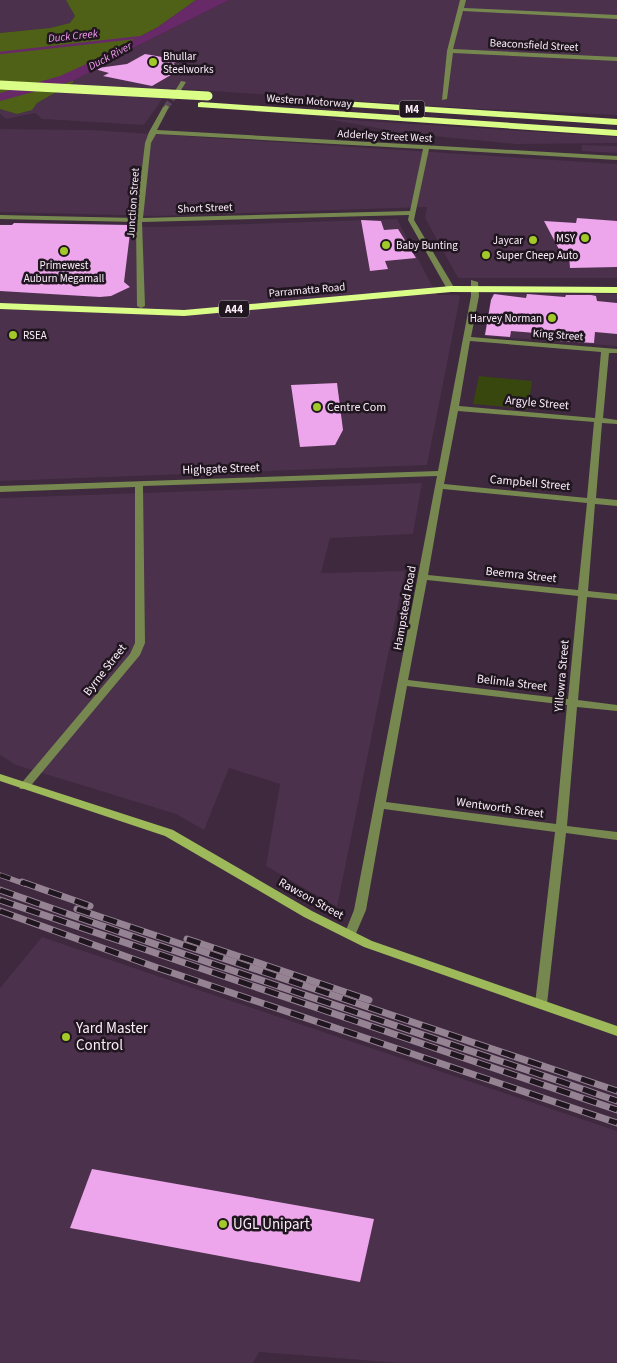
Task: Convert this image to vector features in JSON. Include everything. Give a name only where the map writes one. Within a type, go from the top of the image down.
[{"type":"highway","name":"Western Motorway","points":[[0,85],[617,122]]},
{"type":"highway","name":"Western Motorway","points":[[0,94],[201,105],[617,133]]},
{"type":"highway","name":"Parramatta Road","points":[[0,300],[141,306],[216,304],[449,286],[617,283]]},
{"type":"highway","name":"Parramatta Road","points":[[0,306],[184,313],[449,286]]},
{"type":"highway","name":"Parramatta Road","points":[[474,286],[617,290]]},
{"type":"main road","name":"Rawson Street","points":[[0,777],[169,833],[308,914],[350,936],[617,1031]]},
{"type":"street","points":[[444,99],[450,50],[463,0]]},
{"type":"street","points":[[461,9],[617,17]]},
{"type":"street","name":"Beaconsfield Street","points":[[450,50],[617,59]]},
{"type":"street","points":[[178,91],[183,82]]},
{"type":"street","name":"Junction Street","points":[[141,306],[139,220],[148,143],[166,107]]},
{"type":"street","name":"Adderley Street West","points":[[152,132],[617,158]]},
{"type":"street","points":[[426,148],[411,220],[449,286]]},
{"type":"street","name":"Short Street","points":[[0,217],[139,220],[412,212]]},
{"type":"street","name":"Hampstead Road","points":[[350,936],[360,910],[404,683],[468,339],[474,286]]},
{"type":"street","name":"King Street","points":[[468,339],[617,351]]},
{"type":"street","name":"Yillowra Street","points":[[541,1004],[561,830],[605,350]]},
{"type":"street","name":"Argyle Street","points":[[455,408],[617,422]]},
{"type":"street","name":"Highgate Street","points":[[0,489],[443,472]]},
{"type":"street","name":"Byrne Street","points":[[24,786],[138,649],[140,643],[139,484]]},
{"type":"street","name":"Campbell Street","points":[[440,486],[617,503]]},
{"type":"street","name":"Beemra Street","points":[[423,577],[617,597]]},
{"type":"street","name":"Belimla Street","points":[[404,683],[617,708]]},
{"type":"street","name":"Wentworth Street","points":[[380,805],[617,836]]},
{"type":"shaded area","points":[[0,0],[66,0],[75,16],[70,23],[50,28],[0,33]]},
{"type":"shaded area","points":[[229,0],[617,0],[617,115],[462,108],[170,88],[144,125],[42,119],[35,113],[6,119],[0,114],[0,109],[17,114],[31,110],[37,103],[74,82],[71,79]]},
{"type":"shaded area","points":[[321,118],[617,137],[617,143],[516,144],[412,134],[411,141],[396,140],[398,133],[394,131]]},
{"type":"shaded area","points":[[0,129],[91,130],[617,164],[617,278],[458,278],[425,218],[427,207],[158,216],[0,212]]},
{"type":"shaded area","points":[[582,145],[617,146],[617,153],[582,151]]},
{"type":"shaded area","points":[[397,219],[437,295],[458,295],[460,297],[427,465],[0,481],[0,224],[158,227]]},
{"type":"shaded area","name":"Harvey Norman","points":[[617,294],[617,346],[484,336],[491,295]]},
{"type":"shaded area","points":[[422,483],[413,534],[330,538],[321,573],[405,571],[337,907],[266,866],[280,784],[229,768],[204,830],[176,814],[16,765],[0,755],[0,498]]},
{"type":"shaded area","points":[[42,937],[617,1131],[617,1363],[400,1363],[259,1352],[253,1363],[0,1363],[0,988]]},
{"type":"green space","points":[[66,0],[196,0],[158,27],[61,79],[71,79],[74,82],[37,103],[32,110],[17,114],[0,109],[0,33],[50,28],[70,23],[75,16]]},
{"type":"green space","points":[[479,376],[532,381],[528,409],[473,404]]},
{"type":"water","name":"Duck River","points":[[196,0],[229,0],[71,79],[60,79],[158,27]]},
{"type":"building","name":"Bhullar Steelworks","points":[[145,54],[179,60],[173,64],[183,68],[152,86],[103,76],[109,73],[98,70],[98,68],[127,64]]},
{"type":"building","name":"MSY","points":[[577,218],[617,221],[617,267],[570,268],[569,254],[561,253],[544,221],[576,223]]},
{"type":"building","name":"Baby Bunting","points":[[361,220],[381,221],[384,230],[398,229],[416,258],[385,261],[388,269],[370,271]]},
{"type":"building","name":"Primewest Auburn Megamall","points":[[14,223],[131,225],[124,282],[130,287],[111,296],[100,297],[0,291],[0,225],[12,225]]},
{"type":"building","name":"Harvey Norman","points":[[494,294],[526,298],[527,294],[565,297],[566,295],[596,296],[597,301],[617,303],[617,334],[595,332],[594,343],[559,341],[560,335],[511,331],[510,337],[485,335],[491,300]]},
{"type":"building","name":"Centre Com","points":[[337,383],[343,430],[335,445],[300,447],[291,385]]},
{"type":"building","name":"UGL Unipart","points":[[92,1169],[374,1219],[360,1282],[70,1228]]},
{"type":"waterway","name":"Duck Creek","points":[[0,53],[142,37]]},
{"type":"waterway","name":"Duck River","points":[[0,97],[65,79],[93,65]]},
{"type":"tunnel","points":[[166,107],[178,91]]},
{"type":"railway","points":[[0,875],[25,884]]},
{"type":"railway","points":[[22,882],[90,906]]},
{"type":"railway","points":[[0,890],[617,1101]]},
{"type":"railway","points":[[0,900],[617,1110]]},
{"type":"railway","points":[[77,909],[617,1091]]},
{"type":"railway","points":[[0,911],[155,967],[617,1123]]},
{"type":"railway","points":[[187,939],[369,1000]]},
{"type":"place","name":"Bhullar Steelworks","points":[[153,62]]},
{"type":"place","name":"MSY","points":[[585,238]]},
{"type":"place","name":"Jaycar","points":[[533,240]]},
{"type":"place","name":"Baby Bunting","points":[[386,245]]},
{"type":"place","name":"Primewest Auburn Megamall","points":[[64,251]]},
{"type":"place","name":"Super Cheep Auto","points":[[486,255]]},
{"type":"place","name":"Harvey Norman","points":[[552,318]]},
{"type":"place","name":"RSEA","points":[[13,335]]},
{"type":"place","name":"Centre Com","points":[[317,407]]},
{"type":"place","name":"Yard Master Control","points":[[66,1037]]},
{"type":"place","name":"UGL Unipart","points":[[223,1224]]}]
